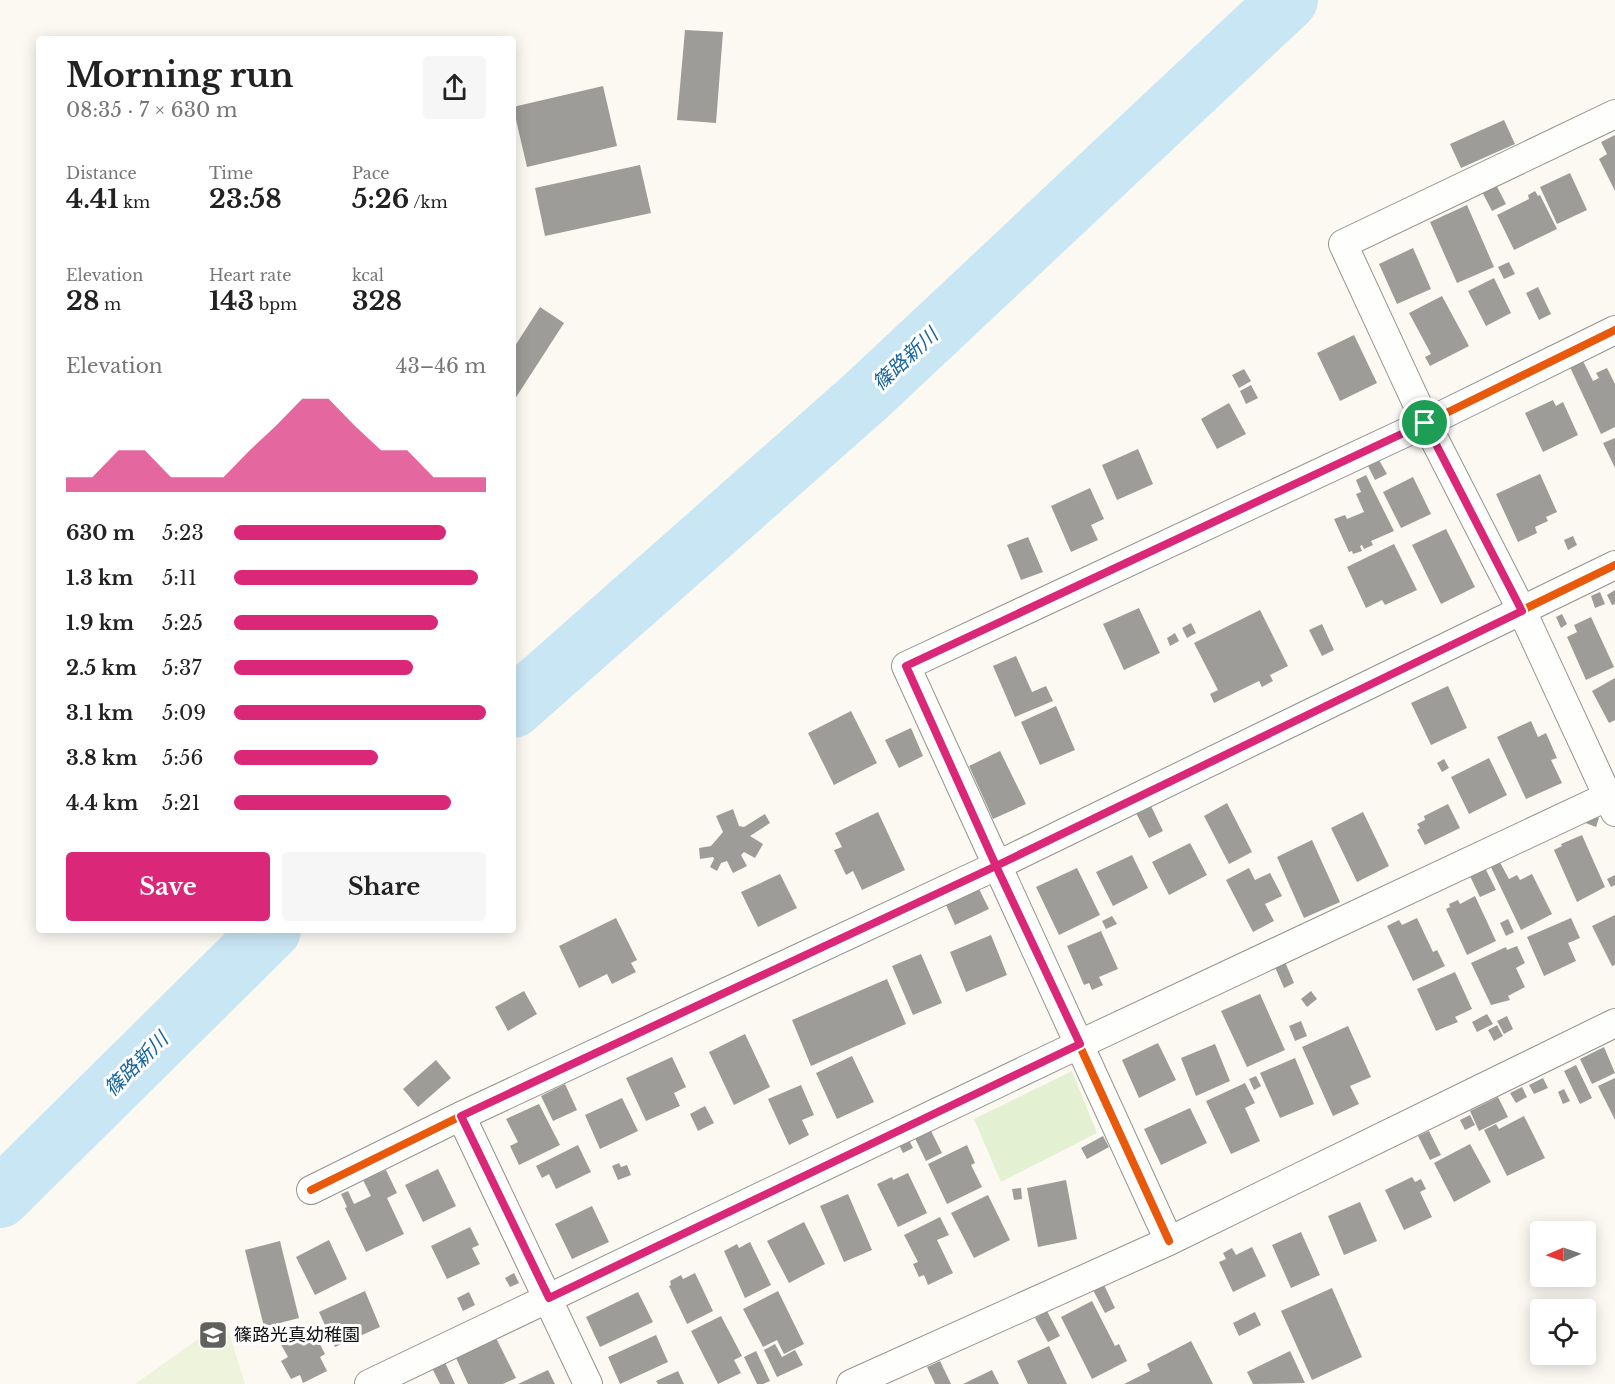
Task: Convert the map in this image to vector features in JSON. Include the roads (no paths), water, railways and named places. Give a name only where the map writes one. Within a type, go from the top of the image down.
[{"type":"street","points":[[369,1384],[1080,1044],[1613,800],[1522,611],[1425,423],[1343,244],[1615,114]]},
{"type":"street","points":[[1169,1241],[906,666],[1425,423],[1615,330]]},
{"type":"street","points":[[312,1190],[461,1116],[996,866],[1615,565]]},
{"type":"street","points":[[851,1384],[1169,1241],[1615,1023]]},
{"type":"street","points":[[461,1116],[588,1384]]},
{"type":"waterway","name":"篠路新川","points":[[516,705],[866,396],[1288,0]]},
{"type":"waterway","name":"篠路新川","points":[[0,1198],[268,933]]},
{"type":"place","name":"篠路光真幼稚園","points":[[213,1335]]}]
